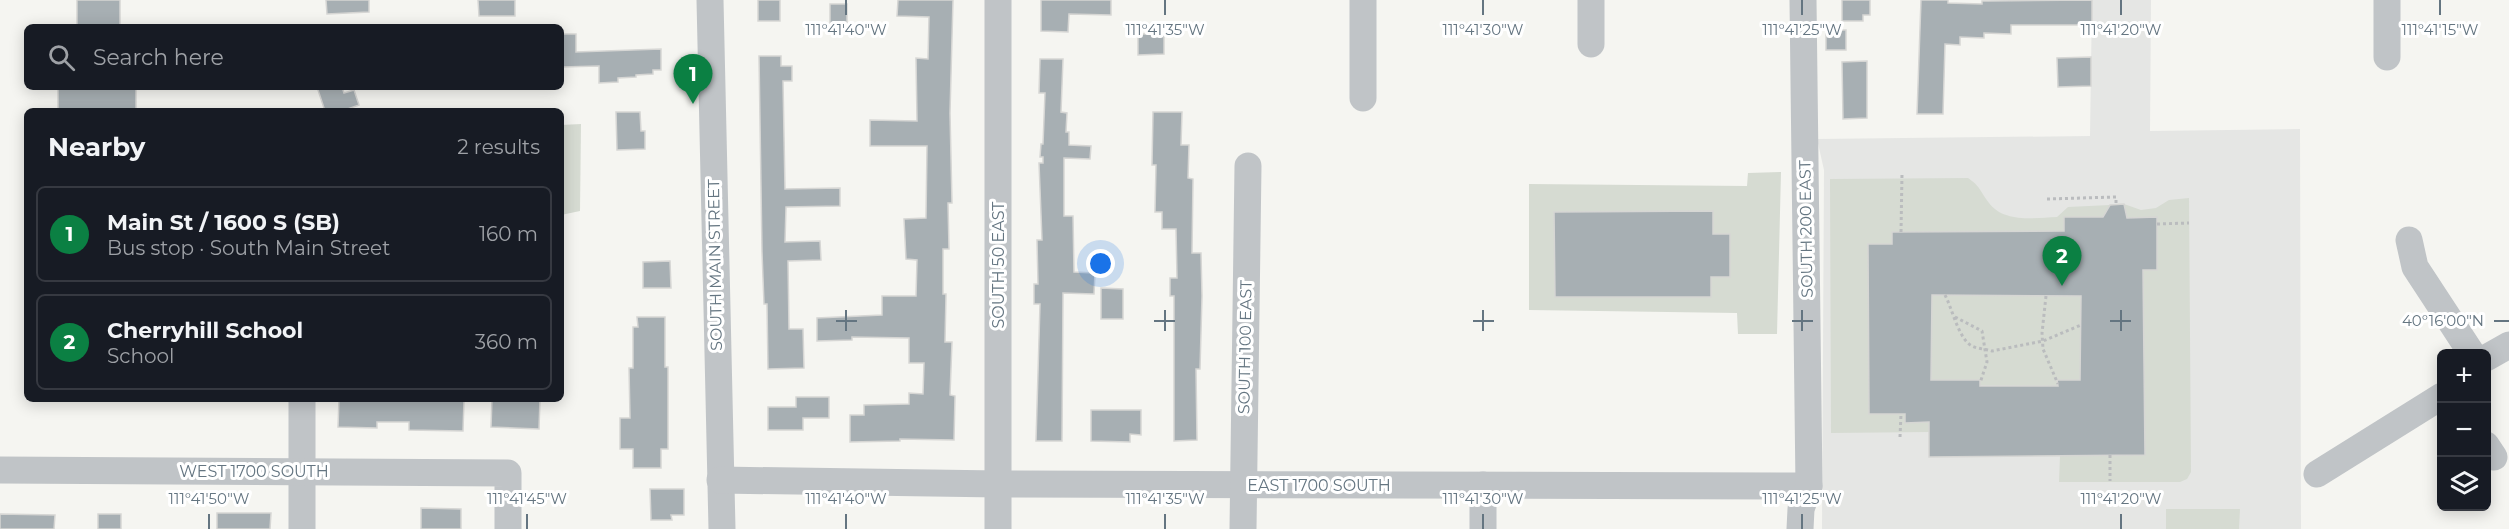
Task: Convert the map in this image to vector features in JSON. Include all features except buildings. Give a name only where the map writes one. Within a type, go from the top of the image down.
[{"type":"street","name":"SOUTH MAIN STREET","points":[[710,0],[722,529]]},
{"type":"street","name":"SOUTH 50 EAST","points":[[998,0],[998,529]]},
{"type":"street","points":[[1363,0],[1363,98]]},
{"type":"street","points":[[1591,0],[1591,44]]},
{"type":"street","name":"SOUTH 200 EAST","points":[[1800,529],[1801,509],[1809,486],[1803,0]]},
{"type":"street","points":[[2387,0],[2387,57]]},
{"type":"street","name":"SOUTH 100 EAST","points":[[1243,529],[1248,166]]},
{"type":"street","points":[[2409,240],[2415,267],[2469,349]]},
{"type":"street","points":[[2491,356],[2509,345]]},
{"type":"street","points":[[2317,474],[2437,399]]},
{"type":"street","points":[[302,402],[302,529]]},
{"type":"street","name":"WEST 1700 SOUTH","points":[[0,470],[508,473],[508,529]]},
{"type":"street","name":"EAST 1700 SOUTH","points":[[720,480],[999,484],[1809,486]]},
{"type":"street","points":[[1483,485],[1483,529]]},
{"type":"path","points":[[1901,232],[1902,174]]},
{"type":"path","points":[[2047,199],[2116,197],[2116,204]]},
{"type":"path","points":[[2157,224],[2189,224]]},
{"type":"path","points":[[1945,295],[1959,330],[1970,346],[1986,350],[1992,351],[2043,340],[2081,325]]},
{"type":"path","points":[[2046,296],[2043,349],[2058,384]]},
{"type":"path","points":[[1955,317],[1982,331],[1987,362],[1980,383]]},
{"type":"path","points":[[1900,414],[1900,437]]},
{"type":"path","points":[[2110,455],[2110,481]]},
{"type":"shaded area","points":[[2092,0],[2151,0],[2150,131],[2300,129],[2301,529],[1822,529],[1824,170],[1817,139],[2090,136]]},
{"type":"shaded area","points":[[581,124],[580,211],[564,214],[564,125]]},
{"type":"shaded area","points":[[1781,172],[1777,334],[1738,334],[1737,313],[1529,310],[1529,184],[1747,186],[1748,173]],"holes":[[[1713,211],[1713,234],[1730,234],[1730,277],[1711,277],[1710,297],[1555,297],[1554,212]]]},
{"type":"shaded area","points":[[1968,178],[1978,186],[1995,209],[2003,214],[2020,218],[2057,217],[2068,207],[2110,205],[2103,217],[2064,231],[1892,232],[1892,244],[1868,245],[1869,414],[1905,414],[1905,423],[1929,422],[1929,432],[1831,433],[1830,179]]},
{"type":"shaded area","points":[[2189,198],[2191,472],[2187,479],[2180,482],[2059,482],[2060,456],[2145,454],[2143,270],[2157,270],[2157,218],[2127,218],[2124,204],[2141,210],[2156,208],[2169,200]]},
{"type":"shaded area","points":[[1932,295],[2081,296],[2080,380],[2058,380],[2057,386],[1980,385],[1980,380],[1931,380]]},
{"type":"shaded area","points":[[2166,509],[2240,509],[2239,529],[2166,529]]},
{"type":"place","name":"Main St / 1600 S (SB)","points":[[693,104]]},
{"type":"place","name":"Cherryhill School","points":[[2062,286]]}]
